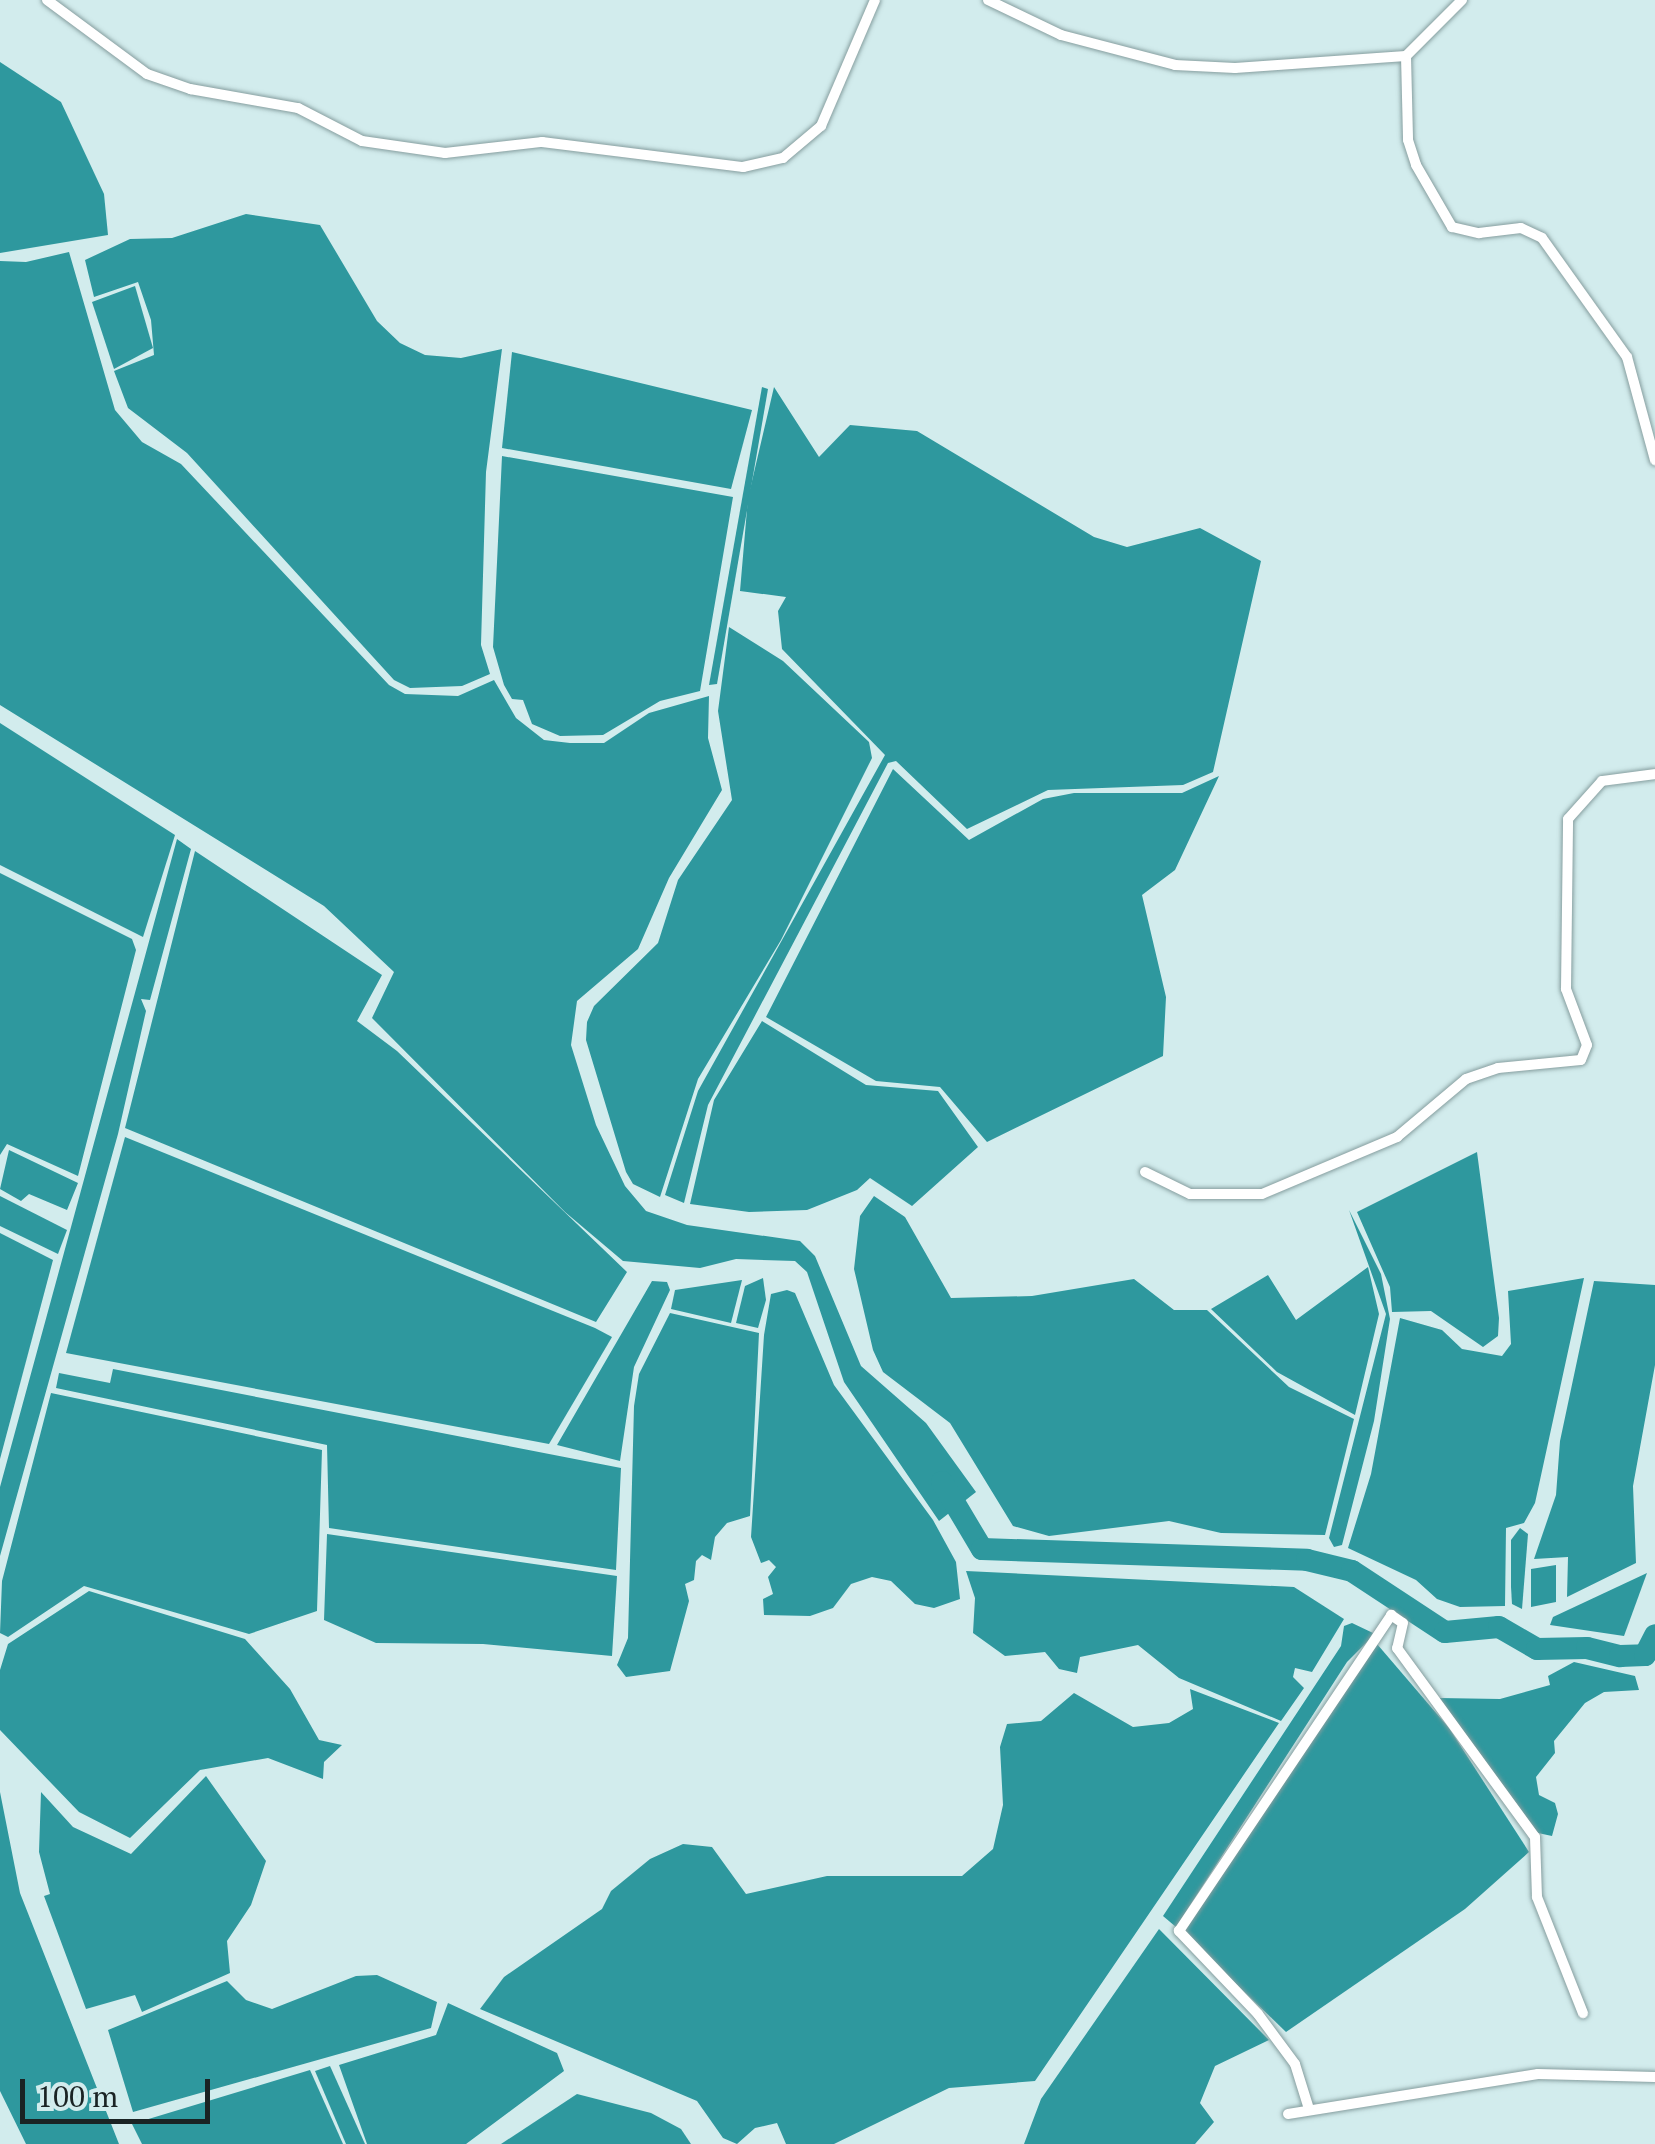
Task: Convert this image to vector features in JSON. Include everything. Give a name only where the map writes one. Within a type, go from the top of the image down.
[{"type":"street","points":[[47,0],[147,74],[190,90],[298,108],[362,141],[446,153],[542,142],[743,167],[783,158],[822,126],[875,0]]},
{"type":"street","points":[[988,0],[1061,35],[1175,65],[1235,68],[1406,56],[1462,0]]},
{"type":"street","points":[[1406,56],[1408,140],[1433,204],[1460,232],[1521,228],[1542,238],[1627,357],[1655,460]]},
{"type":"street","points":[[1145,1172],[1190,1194],[1262,1194],[1397,1137],[1466,1078],[1498,1068],[1581,1060],[1588,1044],[1566,989],[1568,819],[1602,781],[1655,774]]},
{"type":"street","points":[[1309,2110],[1296,2064],[1258,2014],[1179,1931],[1391,1615],[1404,1623],[1397,1648],[1535,1837],[1537,1896],[1584,2014]]},
{"type":"street","points":[[1288,2114],[1538,2074],[1655,2077]]},
{"type":"water","points":[[0,62],[61,102],[104,194],[108,235],[0,253]]},
{"type":"water","points":[[246,214],[320,225],[377,321],[400,343],[425,355],[461,358],[502,349],[486,472],[481,645],[490,674],[462,686],[410,688],[394,680],[187,453],[128,408],[114,371],[154,355],[151,320],[138,282],[94,297],[85,260],[130,239],[172,238]]},
{"type":"water","points":[[69,252],[115,410],[142,442],[181,464],[389,685],[405,694],[458,696],[494,680],[516,718],[544,740],[570,743],[604,743],[649,713],[709,696],[708,738],[722,790],[669,878],[638,949],[577,1001],[571,1045],[596,1125],[625,1186],[646,1211],[687,1225],[800,1241],[815,1256],[861,1366],[926,1423],[976,1492],[939,1521],[844,1382],[807,1272],[795,1261],[736,1259],[700,1268],[623,1261],[565,1212],[372,1018],[394,972],[324,906],[0,705],[0,261],[26,262]]},
{"type":"water","points":[[135,286],[153,348],[114,369],[92,302]]},
{"type":"water","points":[[512,352],[752,410],[731,489],[502,448]]},
{"type":"water","points":[[762,387],[768,389],[717,684],[709,685]]},
{"type":"water","points":[[774,387],[819,457],[850,425],[917,431],[1094,537],[1127,547],[1200,528],[1261,561],[1213,772],[1183,785],[1048,790],[967,829],[896,761],[888,763],[708,1105],[684,1203],[665,1195],[698,1091],[885,755],[782,649],[778,611],[786,597],[740,591],[748,498]]},
{"type":"water","points":[[502,456],[733,497],[700,691],[660,701],[603,735],[560,736],[532,724],[523,700],[512,699],[504,685],[493,647]]},
{"type":"water","points":[[729,627],[783,661],[869,742],[872,758],[781,940],[698,1079],[660,1197],[633,1184],[626,1172],[586,1040],[587,1022],[594,1006],[658,943],[678,880],[732,800],[718,711]]},
{"type":"water","points":[[0,723],[175,835],[143,937],[0,865]]},
{"type":"water","points":[[893,769],[969,840],[1043,799],[1074,793],[1182,793],[1219,776],[1175,870],[1142,895],[1166,997],[1163,1056],[987,1142],[940,1087],[876,1081],[766,1017]]},
{"type":"water","points":[[177,839],[191,849],[150,1000],[141,999],[146,1011],[118,1134],[0,1556],[0,1487]]},
{"type":"water","points":[[195,851],[382,975],[357,1021],[397,1051],[627,1272],[596,1322],[125,1128]]},
{"type":"water","points":[[0,873],[132,939],[136,950],[78,1176],[7,1144],[0,1155]]},
{"type":"water","points":[[762,1021],[866,1085],[938,1091],[978,1147],[912,1206],[870,1178],[857,1190],[807,1210],[749,1212],[690,1204],[714,1100]]},
{"type":"water","points":[[125,1137],[612,1337],[549,1444],[66,1353]]},
{"type":"water","points":[[9,1150],[78,1183],[67,1210],[29,1194],[21,1201],[0,1189]]},
{"type":"water","points":[[1477,1152],[1499,1318],[1498,1336],[1483,1347],[1431,1311],[1392,1312],[1390,1287],[1357,1212]]},
{"type":"water","points":[[0,1196],[67,1230],[58,1254],[0,1226]]},
{"type":"water","points":[[874,1196],[905,1217],[951,1298],[1032,1296],[1134,1279],[1174,1310],[1207,1310],[1289,1387],[1354,1419],[1325,1535],[1221,1533],[1169,1521],[1049,1536],[1013,1526],[950,1423],[883,1372],[873,1350],[854,1269],[860,1216]]},
{"type":"water","points":[[1349,1210],[1381,1274],[1390,1319],[1374,1421],[1342,1545],[1334,1547],[1329,1538],[1386,1314]]},
{"type":"water","points":[[0,1233],[53,1260],[0,1459]]},
{"type":"water","points":[[1368,1267],[1379,1314],[1355,1415],[1277,1372],[1211,1309],[1268,1275],[1296,1320]]},
{"type":"water","points":[[763,1278],[766,1300],[758,1328],[736,1323],[745,1286]]},
{"type":"water","points":[[1584,1278],[1535,1503],[1524,1523],[1506,1528],[1505,1606],[1460,1607],[1437,1599],[1416,1580],[1348,1548],[1371,1474],[1400,1318],[1442,1330],[1462,1349],[1502,1356],[1511,1344],[1508,1291]]},
{"type":"water","points":[[742,1280],[731,1323],[671,1309],[675,1290]]},
{"type":"water","points":[[652,1281],[667,1282],[670,1290],[634,1367],[620,1461],[557,1445]]},
{"type":"water","points":[[1594,1281],[1655,1285],[1655,1365],[1633,1486],[1636,1563],[1567,1597],[1568,1557],[1534,1559],[1556,1495],[1560,1441]]},
{"type":"water","points":[[787,1290],[795,1293],[834,1385],[933,1520],[956,1562],[960,1599],[934,1608],[915,1604],[891,1581],[872,1577],[851,1584],[833,1608],[810,1616],[764,1615],[763,1599],[773,1594],[768,1577],[776,1567],[769,1560],[761,1563],[751,1537],[764,1335],[771,1294]]},
{"type":"water","points":[[670,1313],[759,1333],[750,1516],[727,1523],[715,1537],[711,1560],[702,1555],[696,1561],[694,1580],[685,1584],[689,1601],[670,1671],[626,1677],[617,1665],[628,1638],[634,1406],[639,1374]]},
{"type":"water","points":[[113,1369],[621,1468],[616,1570],[329,1528],[327,1445],[56,1388],[59,1373],[110,1383]]},
{"type":"water","points":[[51,1393],[322,1450],[317,1611],[249,1634],[84,1586],[8,1637],[0,1633],[2,1581]]},
{"type":"water","points":[[1520,1528],[1528,1534],[1522,1609],[1512,1604],[1511,1587],[1511,1540]]},
{"type":"water","points":[[327,1534],[617,1576],[612,1656],[483,1644],[376,1643],[324,1620]]},
{"type":"water","points":[[1556,1565],[1556,1602],[1531,1607],[1531,1569]]},
{"type":"water","points":[[966,1571],[1294,1587],[1344,1619],[1312,1672],[1295,1668],[1293,1677],[1304,1688],[1281,1721],[1179,1678],[1138,1645],[1080,1657],[1077,1673],[1059,1669],[1045,1652],[1005,1656],[973,1633],[975,1598]]},
{"type":"water","points":[[1647,1573],[1624,1636],[1550,1625],[1553,1617]]},
{"type":"water","points":[[89,1591],[245,1639],[290,1689],[319,1740],[342,1745],[324,1762],[323,1779],[268,1758],[200,1770],[130,1838],[79,1812],[0,1730],[0,1670],[8,1644]]},
{"type":"water","points":[[1352,1623],[1373,1633],[1370,1639],[1347,1662],[1176,1927],[1163,1916],[1341,1646],[1344,1626]]},
{"type":"water","points":[[1377,1644],[1449,1728],[1529,1852],[1465,1909],[1286,2032],[1183,1933]]},
{"type":"water","points":[[1574,1662],[1635,1676],[1639,1690],[1604,1692],[1585,1703],[1554,1741],[1555,1753],[1536,1777],[1539,1795],[1555,1803],[1558,1814],[1552,1836],[1538,1833],[1439,1698],[1500,1699],[1550,1685],[1548,1676]]},
{"type":"water","points":[[1190,1689],[1279,1723],[1035,2081],[949,2088],[834,2144],[786,2144],[777,2123],[755,2128],[737,2144],[723,2138],[697,2101],[480,2009],[504,1977],[602,1909],[611,1891],[650,1859],[683,1844],[712,1847],[746,1894],[827,1876],[962,1876],[993,1849],[1003,1805],[1000,1747],[1007,1724],[1041,1721],[1074,1693],[1133,1727],[1169,1723],[1193,1709]]},
{"type":"water","points":[[206,1776],[266,1861],[251,1905],[227,1941],[230,1973],[142,2012],[135,1995],[86,2009],[44,1896],[50,1894],[39,1852],[41,1792],[73,1827],[131,1854]]},
{"type":"water","points":[[0,1792],[20,1893],[119,2144],[26,2144],[0,2091]]},
{"type":"water","points":[[1159,1929],[1269,2040],[1215,2066],[1200,2103],[1214,2122],[1195,2144],[1024,2144],[1041,2099]]},
{"type":"water","points":[[377,1975],[437,2002],[431,2028],[133,2112],[108,2030],[227,1981],[246,2000],[272,2009],[356,1976]]},
{"type":"water","points":[[448,2003],[557,2053],[564,2071],[466,2144],[367,2144],[339,2065],[436,2035]]},
{"type":"water","points":[[330,2066],[365,2144],[346,2144],[315,2071]]},
{"type":"water","points":[[310,2070],[343,2144],[142,2144],[132,2124]]},
{"type":"water","points":[[577,2094],[651,2113],[681,2129],[691,2144],[501,2144]]},
{"type":"waterway","points":[[942,1482],[982,1549],[1307,1560],[1352,1571],[1445,1632],[1499,1627],[1537,1649],[1587,1648],[1620,1656],[1645,1655],[1655,1635]]}]
